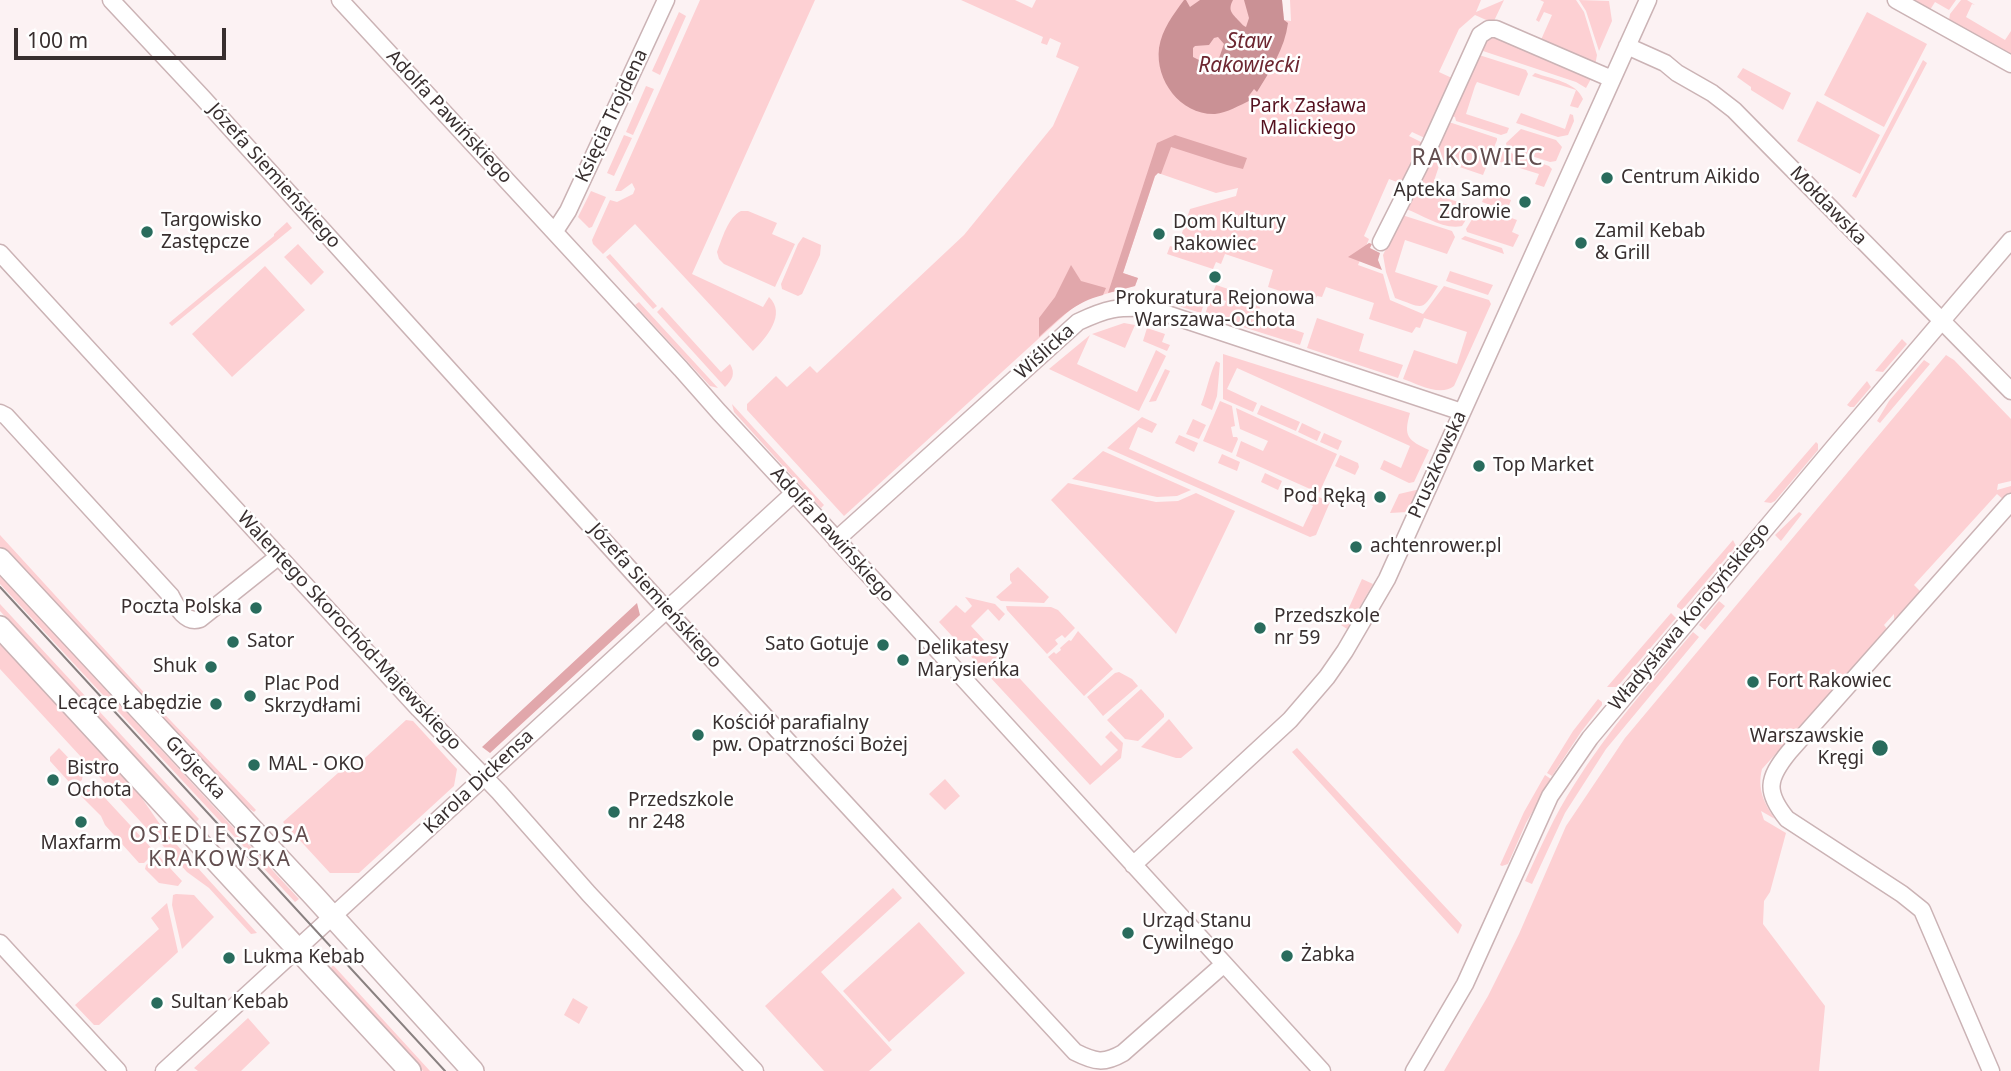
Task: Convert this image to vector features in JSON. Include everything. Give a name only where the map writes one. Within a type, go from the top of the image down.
[{"type":"main road","name":"Grójecka","points":[[0,559],[333,916],[473,1071]]},
{"type":"main road","points":[[0,627],[410,1071]]},
{"type":"street","name":"Józefa Siemieńskiego","points":[[111,0],[666,610],[1075,1052],[1088,1059],[1109,1061],[1123,1053],[1224,964]]},
{"type":"street","name":"Adolfa Pawińskiego","points":[[340,0],[1322,1071]]},
{"type":"street","name":"Księcia Trojdena","points":[[555,232],[568,211],[666,0]]},
{"type":"street","name":"Pruszkowska","points":[[1133,866],[1290,720],[1327,677],[1345,651],[1387,579],[1648,0]]},
{"type":"street","points":[[1896,0],[2011,64]]},
{"type":"street","points":[[1381,242],[1431,144],[1479,35],[1484,31],[1496,29],[1612,79]]},
{"type":"street","name":"Mołdawska","points":[[1627,46],[1665,63],[1677,74],[1712,93],[1734,110],[2011,391]]},
{"type":"street","name":"Władysława Korotyńskiego","points":[[1414,1071],[1465,985],[1550,796],[1590,738],[2011,240]]},
{"type":"street","name":"Walentego Skorochód-Majewskiego","points":[[0,253],[755,1071]]},
{"type":"street","name":"Wiślicka","points":[[836,540],[1078,322],[1104,310],[1149,308],[1462,412]]},
{"type":"street","points":[[0,413],[6,416],[190,620],[200,619],[279,556]]},
{"type":"street","name":"Karola Dickensa","points":[[164,1071],[794,493]]},
{"type":"street","points":[[1991,1071],[1922,910],[1787,819],[1775,804],[1770,786],[1776,768],[1789,752],[2011,502]]},
{"type":"street","points":[[0,943],[118,1071]]},
{"type":"street","name":"Władysława Korotyńskiego","points":[[1404,1071],[1435,1037]]},
{"type":"green space","points":[[700,0],[815,0],[692,274],[763,307],[769,297],[776,311],[773,326],[753,351],[635,224],[603,254],[592,240],[610,200],[617,202],[633,194],[635,189],[632,183],[621,191],[615,191]]},
{"type":"green space","name":"Park Zasława Malickiego","points":[[961,0],[1015,0],[1032,8],[1036,0],[1282,0],[1284,20],[1291,21],[1290,0],[1481,0],[1476,12],[1504,0],[1493,23],[1475,15],[1459,29],[1439,72],[1454,79],[1429,140],[1412,132],[1409,136],[1427,145],[1405,185],[1389,179],[1364,236],[1369,239],[1358,265],[1383,274],[1390,300],[1423,314],[1444,286],[1489,300],[1491,304],[1454,386],[1436,390],[1403,379],[1414,350],[1457,364],[1467,332],[1424,318],[1420,328],[1416,327],[1412,333],[1369,319],[1374,303],[1326,287],[1322,297],[1317,296],[1314,302],[1268,287],[1273,270],[1225,254],[1221,264],[1216,262],[1213,269],[1167,254],[1170,246],[1182,249],[1185,237],[1182,233],[1190,209],[1236,196],[1238,188],[1216,193],[1158,173],[1123,273],[1138,278],[1135,286],[1087,299],[1070,310],[844,516],[747,410],[747,404],[776,376],[787,387],[810,366],[817,373],[964,235],[1053,126],[1079,67],[1056,57],[1061,43],[1050,38],[1047,45],[1041,43],[1043,37]]},
{"type":"green space","points":[[1540,0],[1576,0],[1584,12],[1597,55],[1595,66],[1540,42],[1552,15],[1544,12],[1539,22],[1536,20],[1544,2]]},
{"type":"green space","points":[[1579,0],[1609,1],[1612,21],[1599,51],[1586,11]]},
{"type":"green space","points":[[1912,0],[1956,0],[1949,10],[1935,2],[1930,10]]},
{"type":"green space","points":[[1961,0],[1975,5],[1972,4],[1966,17],[2005,40],[2011,31],[2011,57],[1949,20],[1950,14]]},
{"type":"green space","points":[[679,12],[686,16],[660,75],[652,71]]},
{"type":"green space","points":[[1867,12],[1927,44],[1884,127],[1824,95]]},
{"type":"green space","points":[[1496,36],[1592,77],[1586,88],[1576,82],[1483,51],[1487,41]]},
{"type":"green space","points":[[1476,54],[1526,70],[1528,74],[1519,96],[1477,82],[1475,86],[1466,114],[1509,128],[1507,133],[1501,135],[1456,121],[1455,117],[1448,115]]},
{"type":"green space","points":[[1923,60],[1927,63],[1856,198],[1852,196]]},
{"type":"green space","points":[[1743,68],[1791,93],[1783,110],[1751,90],[1751,87],[1737,77]]},
{"type":"green space","points":[[1535,73],[1563,82],[1575,89],[1580,93],[1583,99],[1578,108],[1570,106],[1576,90],[1532,76]]},
{"type":"green space","points":[[646,86],[654,89],[633,135],[626,132]]},
{"type":"green space","points":[[1817,101],[1880,135],[1860,174],[1797,141]]},
{"type":"green space","points":[[1521,113],[1565,129],[1570,114],[1573,115],[1574,121],[1568,135],[1558,137],[1516,123]]},
{"type":"green space","points":[[1445,123],[1497,138],[1483,175],[1442,161],[1440,163],[1430,193],[1474,207],[1462,226],[1455,227],[1440,224],[1406,209]]},
{"type":"green space","points":[[1521,129],[1556,140],[1562,147],[1556,161],[1550,162],[1507,148],[1506,143]]},
{"type":"green space","points":[[624,135],[632,138],[614,176],[607,173]]},
{"type":"green space","points":[[1502,150],[1549,166],[1552,169],[1544,187],[1535,184],[1539,174],[1494,160],[1497,152]]},
{"type":"green space","points":[[591,191],[606,197],[592,227],[589,228],[578,217]]},
{"type":"green space","points":[[1486,192],[1511,200],[1507,211],[1482,202]]},
{"type":"green space","points":[[1484,208],[1517,220],[1512,232],[1519,235],[1513,247],[1467,232],[1466,229],[1476,213]]},
{"type":"green space","points":[[741,211],[748,211],[777,223],[772,234],[795,244],[775,287],[724,264],[719,259],[717,252],[726,229],[732,218]]},
{"type":"green space","points":[[1402,215],[1452,231],[1455,237],[1447,254],[1405,240],[1395,272],[1438,286],[1421,306],[1395,298],[1386,272],[1383,255]]},
{"type":"green space","points":[[287,222],[292,228],[172,326],[169,323],[274,236]]},
{"type":"green space","points":[[1465,236],[1502,248],[1504,254],[1461,239]]},
{"type":"green space","points":[[803,237],[821,245],[820,255],[802,294],[798,296],[782,289],[781,284]]},
{"type":"green space","points":[[298,244],[324,272],[311,285],[284,257]]},
{"type":"green space","points":[[610,254],[657,306],[653,309],[606,257]]},
{"type":"green space","points":[[265,266],[305,310],[232,377],[192,334]]},
{"type":"green space","points":[[1450,271],[1493,285],[1488,295],[1446,281]]},
{"type":"green space","points":[[1216,285],[1262,300],[1257,317],[1304,333],[1300,345],[1205,315],[1209,302],[1224,306],[1226,301],[1213,292]]},
{"type":"green space","points":[[1182,293],[1205,300],[1201,313],[1178,306]]},
{"type":"green space","points":[[639,302],[718,388],[710,386],[635,305]]},
{"type":"green space","points":[[662,307],[721,372],[730,364],[732,377],[725,387],[657,312]]},
{"type":"green space","points":[[1317,318],[1364,334],[1359,351],[1403,365],[1398,378],[1307,348]]},
{"type":"green space","points":[[1124,323],[1135,325],[1125,348],[1092,334]]},
{"type":"green space","points":[[1147,328],[1165,334],[1162,342],[1170,345],[1167,351],[1143,341]]},
{"type":"green space","points":[[1090,335],[1077,364],[1137,392],[1156,350],[1166,356],[1139,411],[1049,369]]},
{"type":"green space","points":[[1902,339],[1907,344],[1883,372],[1875,371]]},
{"type":"green space","points":[[1223,354],[1410,413],[1407,428],[1409,437],[1429,450],[1414,482],[1409,483],[1380,469],[1384,460],[1401,468],[1410,446],[1237,368],[1227,389],[1257,403],[1253,412],[1223,399]]},
{"type":"green space","name":"Fort Rakowiec","points":[[1946,355],[2011,419],[2011,481],[1998,484],[1997,490],[2011,486],[2011,494],[2005,501],[1997,494],[1914,585],[1922,593],[1897,621],[1894,614],[1884,625],[1888,630],[1762,769],[1760,783],[1763,796],[1775,819],[1761,811],[1764,820],[1786,833],[1770,892],[1764,901],[1763,924],[1825,1006],[1819,1071],[1444,1071],[1488,996],[1519,934],[1566,826],[1625,738]]},
{"type":"green space","points":[[1924,360],[1930,364],[1880,423],[1877,421],[1889,401]]},
{"type":"green space","points":[[1216,361],[1220,363],[1217,396],[1212,410],[1201,405]]},
{"type":"green space","points":[[1165,369],[1170,371],[1156,401],[1149,402]]},
{"type":"green space","points":[[1867,381],[1871,387],[1854,407],[1847,405]]},
{"type":"green space","points":[[1220,401],[1232,406],[1235,426],[1231,427],[1233,437],[1238,439],[1232,453],[1203,441]]},
{"type":"green space","points":[[732,404],[824,505],[821,508],[734,412]]},
{"type":"green space","points":[[1261,405],[1300,422],[1296,431],[1257,414]]},
{"type":"green space","points":[[1236,408],[1337,454],[1319,493],[1236,456],[1241,441],[1263,451],[1268,441],[1240,429]]},
{"type":"green space","points":[[1142,417],[1157,424],[1152,433],[1138,427],[1129,449],[1303,527],[1313,506],[1297,498],[1301,489],[1330,502],[1316,535],[1310,537],[1107,448]]},
{"type":"green space","points":[[1193,419],[1206,425],[1199,439],[1186,434]]},
{"type":"green space","points":[[1302,423],[1321,432],[1317,441],[1298,432]]},
{"type":"green space","points":[[1324,433],[1342,441],[1338,450],[1320,442]]},
{"type":"green space","points":[[1179,435],[1198,443],[1194,452],[1175,443]]},
{"type":"green space","points":[[1816,442],[1818,450],[1775,501],[1764,502]]},
{"type":"green space","points":[[1103,451],[1191,490],[1177,496],[1157,497],[1072,479]]},
{"type":"green space","points":[[1222,454],[1240,462],[1237,471],[1218,463]]},
{"type":"green space","points":[[1340,455],[1358,463],[1355,475],[1335,466]]},
{"type":"green space","points":[[1265,473],[1282,481],[1278,490],[1261,482]]},
{"type":"green space","points":[[1068,483],[1156,502],[1178,501],[1196,493],[1235,511],[1176,634],[1051,500]]},
{"type":"green space","points":[[1418,490],[1407,512],[1390,513],[1399,494]]},
{"type":"green space","points":[[1799,512],[1802,514],[1781,541],[1775,535]]},
{"type":"green space","points":[[0,535],[256,810],[254,812],[236,799],[0,548]]},
{"type":"green space","points":[[1733,540],[1736,546],[1682,610],[1677,607],[1677,605]]},
{"type":"green space","points":[[1018,567],[1049,597],[1044,603],[1001,601],[996,597],[1012,583],[1010,574]]},
{"type":"green space","points":[[0,575],[299,899],[295,902],[0,584]]},
{"type":"green space","points":[[1362,579],[1373,584],[1347,629],[1341,625]]},
{"type":"green space","points":[[965,597],[995,604],[1005,614],[999,621],[988,609],[971,626],[1101,766],[1118,750],[1105,737],[1111,731],[1123,743],[1121,758],[1090,785],[939,622],[956,605],[965,613],[972,606]]},
{"type":"green space","points":[[1719,601],[1725,606],[1705,630],[1699,625]]},
{"type":"green space","points":[[0,604],[199,819],[194,824],[0,611]]},
{"type":"green space","points":[[1006,606],[1051,607],[1058,610],[1075,628],[1065,638],[1062,635],[1055,640],[1058,644],[1047,654]]},
{"type":"green space","points":[[1671,613],[1676,618],[1617,687],[1607,687]]},
{"type":"green space","points":[[1078,631],[1113,669],[1084,696],[1048,657],[1061,650]]},
{"type":"green space","points":[[1693,632],[1699,637],[1606,749],[1565,813],[1532,884],[1525,881],[1560,809],[1587,765],[1630,707]]},
{"type":"green space","points":[[0,644],[139,794],[166,833],[257,933],[251,934],[209,888],[187,872],[0,669]]},
{"type":"green space","points":[[1119,672],[1138,686],[1103,716],[1087,697]]},
{"type":"green space","points":[[1141,689],[1164,717],[1138,741],[1125,739],[1107,720]]},
{"type":"green space","points":[[1598,699],[1602,705],[1552,776],[1547,773],[1573,731]]},
{"type":"green space","points":[[1169,719],[1193,748],[1181,758],[1141,747]]},
{"type":"green space","points":[[406,720],[413,721],[457,769],[454,786],[359,873],[330,873],[283,822],[338,773],[353,769]]},
{"type":"green space","points":[[59,748],[83,773],[82,780],[77,784],[70,783],[50,761],[50,757]]},
{"type":"green space","points":[[1297,748],[1462,925],[1458,934],[1292,752]]},
{"type":"green space","points":[[1545,775],[1551,779],[1526,823],[1508,864],[1502,866],[1500,865],[1524,812]]},
{"type":"green space","points":[[945,779],[960,796],[945,810],[929,794]]},
{"type":"green space","points":[[93,785],[155,852],[144,863],[139,863],[81,796],[82,792]]},
{"type":"green space","points":[[158,855],[182,881],[178,886],[159,883],[145,869]]},
{"type":"green space","points":[[893,888],[902,898],[821,972],[892,1050],[869,1071],[824,1071],[765,1006]]},
{"type":"green space","points":[[173,895],[194,895],[214,917],[182,949],[172,905]]},
{"type":"green space","points":[[167,903],[178,952],[99,1025],[94,1025],[75,1005],[159,929],[151,918]]},
{"type":"green space","points":[[919,922],[965,973],[889,1042],[843,991]]},
{"type":"green space","points":[[333,965],[430,1071],[423,1071],[330,969]]},
{"type":"green space","points":[[573,998],[588,1007],[579,1024],[564,1015]]},
{"type":"green space","points":[[248,1018],[270,1043],[241,1071],[198,1071],[194,1068]]},
{"type":"shaded area","points":[[1175,135],[1247,158],[1243,169],[1171,147],[1161,174],[1155,176],[1123,273],[1138,278],[1135,286],[1108,293],[1157,143]]},
{"type":"shaded area","points":[[1369,243],[1372,244],[1370,248],[1380,253],[1378,260],[1382,270],[1348,257]]},
{"type":"shaded area","points":[[1071,265],[1081,281],[1106,288],[1103,295],[1076,306],[1039,337],[1039,318],[1055,297]]},
{"type":"shaded area","points":[[637,603],[640,615],[490,753],[482,747]]},
{"type":"water","name":"Staw Rakowiecki","points":[[1184,0],[1190,7],[1200,0],[1233,0],[1232,12],[1246,27],[1249,18],[1244,0],[1282,0],[1284,20],[1288,23],[1284,41],[1257,92],[1254,89],[1248,97],[1251,100],[1215,114],[1203,113],[1181,102],[1166,84],[1159,60],[1160,41],[1165,28]],"holes":[[[1218,37],[1224,44],[1218,61],[1207,64],[1193,57],[1195,46],[1209,45],[1214,38]]]},
{"type":"tram line","points":[[0,587],[445,1071]]},
{"type":"place","name":"Centrum Aikido","points":[[1607,178]]},
{"type":"place","name":"Apteka Samo Zdrowie","points":[[1525,202]]},
{"type":"place","name":"Targowisko Zastępcze","points":[[147,232]]},
{"type":"place","name":"Dom Kultury Rakowiec","points":[[1159,234]]},
{"type":"place","name":"Zamil Kebab & Grill","points":[[1581,243]]},
{"type":"place","name":"Prokuratura Rejonowa Warszawa-Ochota","points":[[1215,277]]},
{"type":"place","name":"Top Market","points":[[1479,466]]},
{"type":"place","name":"Pod Ręką","points":[[1380,497]]},
{"type":"place","name":"achtenrower.pl","points":[[1356,547]]},
{"type":"place","name":"Poczta Polska","points":[[256,608]]},
{"type":"place","name":"Przedszkole nr 59","points":[[1260,628]]},
{"type":"place","name":"Sator","points":[[233,642]]},
{"type":"place","name":"Sato Gotuje","points":[[883,645]]},
{"type":"place","name":"Delikatesy Marysieńka","points":[[903,660]]},
{"type":"place","name":"Shuk","points":[[211,667]]},
{"type":"place","name":"Fort Rakowiec","points":[[1753,682]]},
{"type":"place","name":"Plac Pod Skrzydłami","points":[[250,696]]},
{"type":"place","name":"Lecące Łabędzie","points":[[216,704]]},
{"type":"place","name":"Kościół parafialny pw. Opatrzności Bożej","points":[[698,735]]},
{"type":"place","name":"Warszawskie Kręgi","points":[[1880,748]]},
{"type":"place","name":"MAL - OKO","points":[[254,765]]},
{"type":"place","name":"Bistro Ochota","points":[[53,780]]},
{"type":"place","name":"Przedszkole nr 248","points":[[614,812]]},
{"type":"place","name":"Maxfarm","points":[[81,822]]},
{"type":"place","name":"Urząd Stanu Cywilnego","points":[[1128,933]]},
{"type":"place","name":"Żabka","points":[[1287,956]]},
{"type":"place","name":"Lukma Kebab","points":[[229,958]]},
{"type":"place","name":"Sultan Kebab","points":[[157,1003]]},
{"type":"district","name":"RAKOWIEC","points":[[1478,158]]},
{"type":"district","name":"OSIEDLE SZOSA KRAKOWSKA","points":[[220,848]]}]
